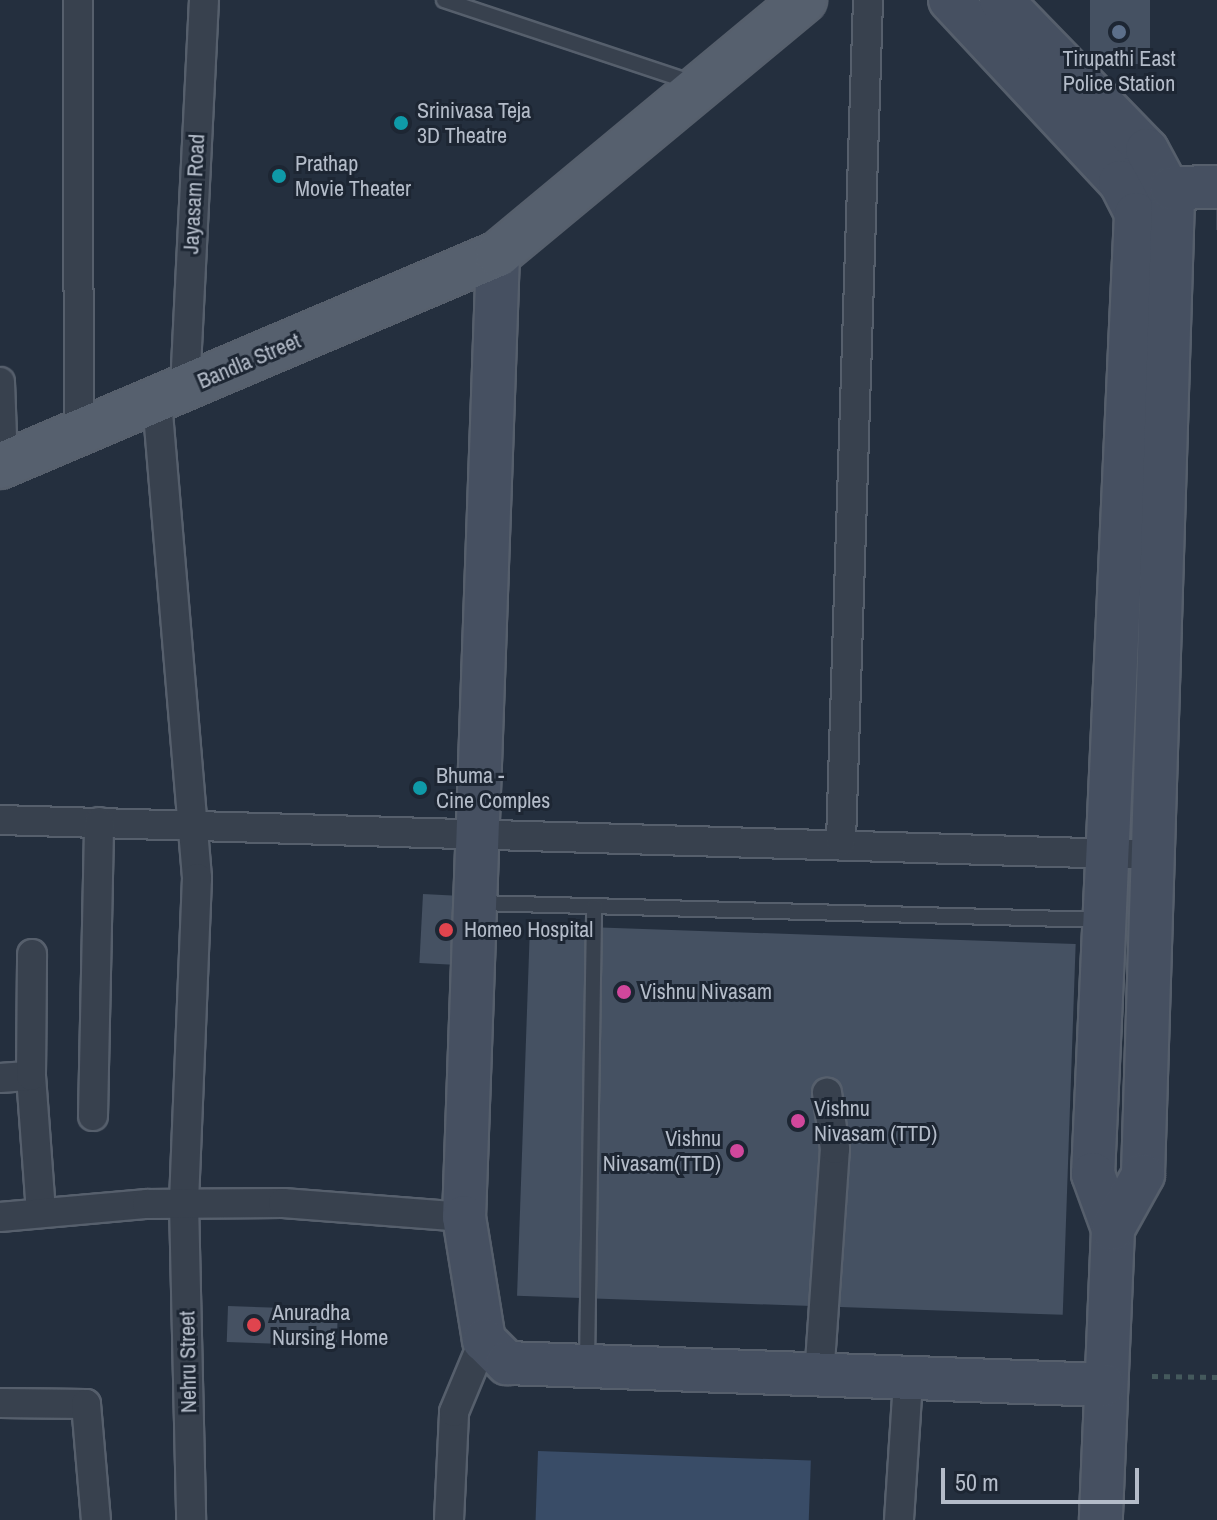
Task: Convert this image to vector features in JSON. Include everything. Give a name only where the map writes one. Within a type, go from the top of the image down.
[{"type":"main road","name":"Bandla Street","points":[[2,466],[498,254],[804,0]]},
{"type":"street","points":[[78,0],[79,434]]},
{"type":"street","name":"Jayasam Road","points":[[192,825],[171,395],[204,0]]},
{"type":"street","points":[[841,841],[868,0]]},
{"type":"street","points":[[950,0],[1134,202],[1110,852],[1093,1174],[1113,1229],[1104,1385],[1101,1520]]},
{"type":"street","points":[[1001,0],[1147,150],[1172,199],[1143,1175],[1113,1229]]},
{"type":"street","points":[[1172,199],[1217,187]]},
{"type":"street","points":[[1172,199],[1216,209]]},
{"type":"street","points":[[449,1520],[454,1412],[484,1340],[464,1217],[498,254]]},
{"type":"street","points":[[0,382],[2,466]]},
{"type":"street","points":[[0,820],[841,841],[1154,855]]},
{"type":"street","points":[[93,1116],[99,822]]},
{"type":"street","name":"Nehru Street","points":[[191,1520],[184,1203],[197,878],[192,825]]},
{"type":"street","points":[[32,954],[31,1076],[41,1213]]},
{"type":"street","points":[[0,1078],[31,1076]]},
{"type":"street","points":[[819,1377],[835,1149],[827,1093]]},
{"type":"street","points":[[0,1217],[184,1203],[464,1217]]},
{"type":"street","points":[[484,1340],[507,1363],[908,1381],[1104,1385]]},
{"type":"street","points":[[899,1520],[908,1381]]},
{"type":"street","points":[[0,1403],[86,1404],[96,1520]]},
{"type":"lane","points":[[444,0],[701,85]]},
{"type":"lane","points":[[474,903],[1106,920]]},
{"type":"lane","points":[[587,1367],[594,906]]},
{"type":"path","points":[[1152,1376],[1217,1377]]},
{"type":"water","points":[[538,1451],[811,1461],[809,1520],[536,1520]]},
{"type":"building","name":"Tirupathi East Police Station","points":[[1090,0],[1150,0],[1150,64],[1090,64]]},
{"type":"building","points":[[423,894],[496,898],[492,967],[419,963]]},
{"type":"building","name":"Vishnu Nivasam (TTD)","points":[[530,925],[1076,944],[1063,1315],[517,1296]]},
{"type":"building","points":[[228,1306],[338,1310],[337,1346],[227,1342]]},
{"type":"place","name":"Tirupathi East Police Station","points":[[1119,32]]},
{"type":"place","name":"Srinivasa Teja 3D Theatre","points":[[401,123]]},
{"type":"place","name":"Prathap Movie Theater","points":[[279,176]]},
{"type":"place","name":"Bhuma - Cine Comples","points":[[420,788]]},
{"type":"place","name":"Homeo Hospital","points":[[446,930]]},
{"type":"place","name":"Vishnu Nivasam","points":[[624,992]]},
{"type":"place","name":"Vishnu Nivasam (TTD)","points":[[798,1121]]},
{"type":"place","name":"Vishnu Nivasam(TTD)","points":[[737,1151]]},
{"type":"place","name":"Anuradha Nursing Home","points":[[254,1325]]}]
